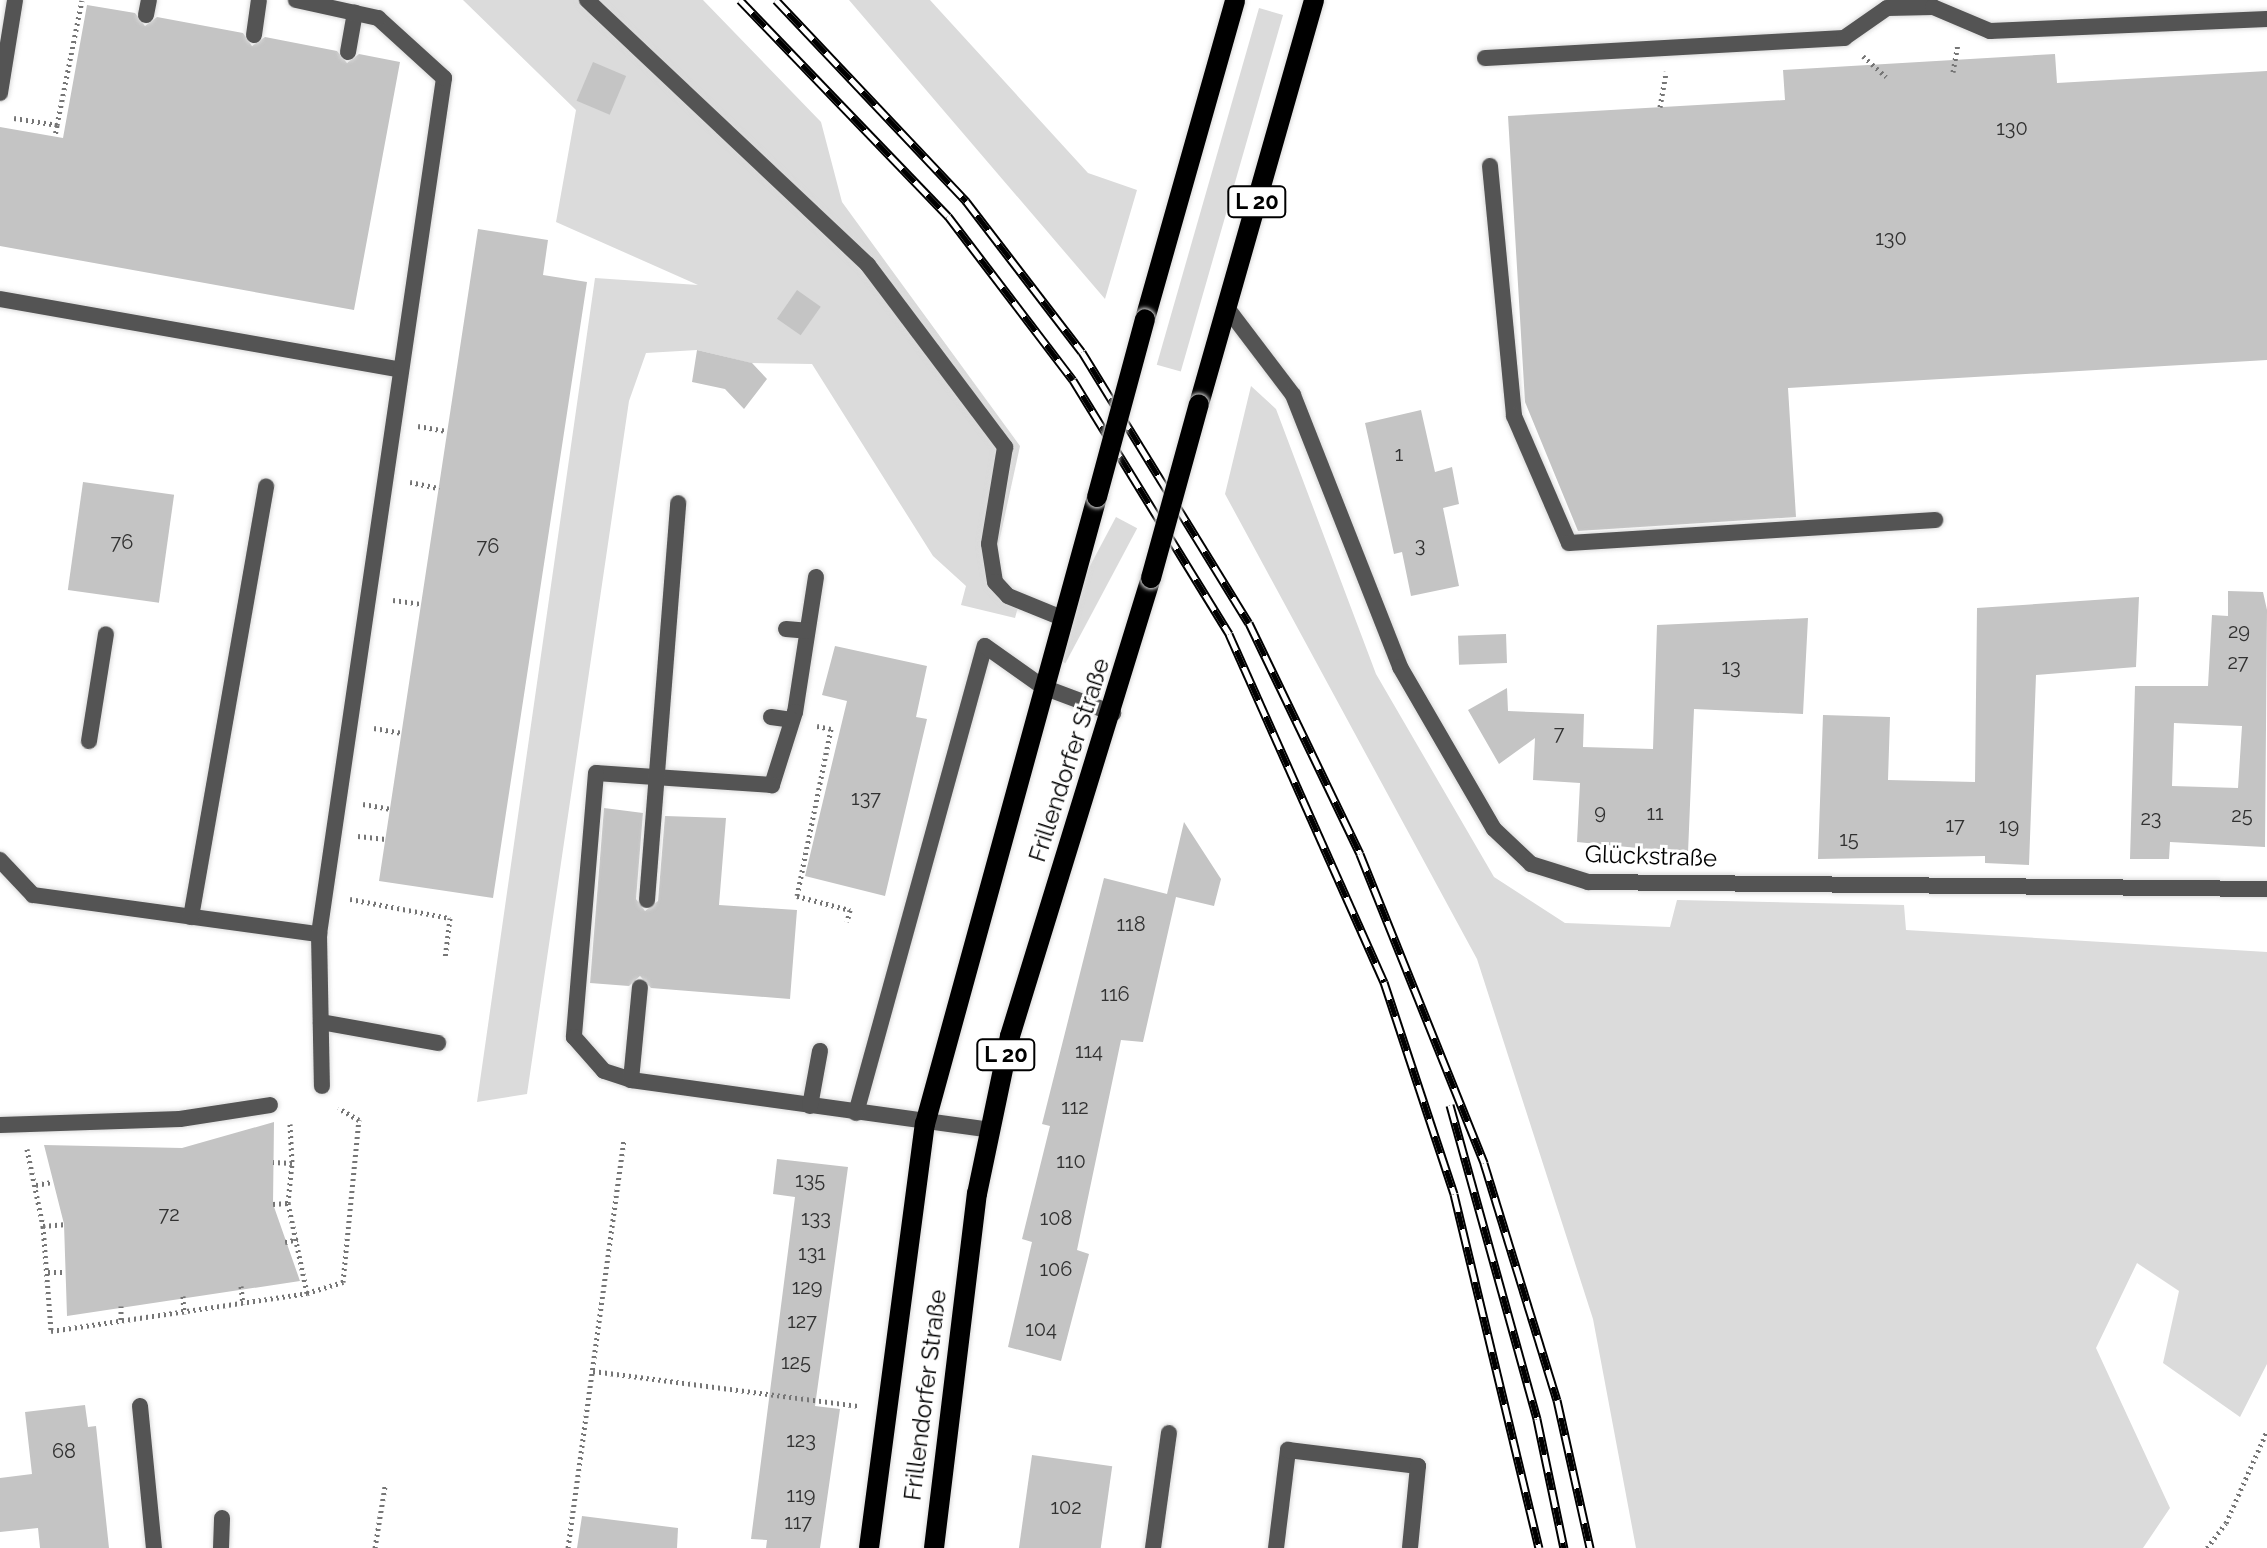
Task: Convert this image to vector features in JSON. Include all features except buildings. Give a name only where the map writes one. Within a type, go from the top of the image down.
[{"type":"main road","name":"Frillendorfer Straße","points":[[869,1548],[884,1410],[925,1124],[1062,618],[1235,0]]},
{"type":"main road","name":"Frillendorfer Straße","points":[[934,1548],[950,1382],[991,1130],[1033,955],[1113,713],[1314,0]]},
{"type":"street","points":[[0,93],[15,0]]},
{"type":"street","points":[[254,35],[259,0]]},
{"type":"street","points":[[296,0],[378,18],[444,78],[319,934],[322,1086]]},
{"type":"street","points":[[587,0],[868,265],[1005,447],[989,544],[995,582],[1008,596],[1062,618]]},
{"type":"street","points":[[1485,58],[1844,38],[1887,8],[1933,7],[1990,31],[2267,19]]},
{"type":"street","points":[[348,52],[355,13]]},
{"type":"street","points":[[1490,166],[1514,416],[1569,543],[1935,520]]},
{"type":"street","points":[[0,299],[401,370]]},
{"type":"street","name":"Glückstraße","points":[[1227,308],[1293,395],[1400,667],[1494,829],[1531,864],[1588,882],[2267,889]]},
{"type":"street","points":[[191,917],[266,486]]},
{"type":"street","points":[[647,900],[656,777],[668,714],[675,619],[678,503]]},
{"type":"street","points":[[816,577],[792,720],[772,785],[596,773],[570,1014],[574,1037],[588,1056],[631,1080],[925,1124],[991,1130]]},
{"type":"street","points":[[786,629],[807,631]]},
{"type":"street","points":[[89,741],[106,634]]},
{"type":"street","points":[[856,1113],[985,646],[1043,687],[1113,713]]},
{"type":"street","points":[[771,717],[792,720]]},
{"type":"street","points":[[0,860],[33,895],[319,934]]},
{"type":"street","points":[[631,1080],[640,987]]},
{"type":"street","points":[[321,1022],[438,1043]]},
{"type":"street","points":[[810,1106],[820,1051]]},
{"type":"street","points":[[0,1125],[180,1119],[270,1105]]},
{"type":"street","points":[[140,1406],[154,1548]]},
{"type":"street","points":[[1153,1548],[1169,1433]]},
{"type":"street","points":[[1276,1548],[1288,1450],[1418,1466],[1410,1548]]},
{"type":"street","points":[[221,1548],[222,1518]]},
{"type":"path","points":[[55,136],[82,0]]},
{"type":"path","points":[[0,115],[57,125]]},
{"type":"path","points":[[792,720],[831,729],[797,896],[850,910],[847,922]]},
{"type":"path","points":[[377,903],[450,918],[445,956]]},
{"type":"path","points":[[21,1123],[43,1226],[51,1331],[184,1314],[307,1293],[343,1282],[359,1120],[328,1107]]},
{"type":"path","points":[[568,1548],[624,1141]]},
{"type":"path","points":[[273,1162],[292,1163],[288,1203],[307,1293]]},
{"type":"path","points":[[36,1185],[52,1182]]},
{"type":"path","points":[[273,1204],[288,1203]]},
{"type":"path","points":[[43,1226],[64,1224]]},
{"type":"path","points":[[285,1242],[298,1239]]},
{"type":"path","points":[[48,1272],[65,1272]]},
{"type":"path","points":[[241,1286],[243,1304]]},
{"type":"path","points":[[183,1296],[184,1314]]},
{"type":"path","points":[[121,1306],[121,1323]]},
{"type":"path","points":[[593,1371],[884,1410]]},
{"type":"path","points":[[2207,1548],[2226,1523],[2267,1431]]},
{"type":"path","points":[[375,1548],[385,1486]]},
{"type":"shaded area","points":[[463,0],[703,0],[821,122],[842,202],[1020,446],[997,551],[1004,582],[1021,596],[1015,618],[961,605],[966,586],[933,556],[812,364],[751,363],[697,350],[646,353],[629,401],[527,1094],[477,1102],[595,278],[698,285],[556,222],[576,110]]},
{"type":"shaded area","points":[[849,0],[930,0],[1088,173],[1137,190],[1105,299]]},
{"type":"shaded area","points":[[1259,8],[1283,15],[1181,372],[1157,365]]},
{"type":"shaded area","points":[[1251,386],[1276,409],[1376,674],[1494,877],[1565,923],[1670,927],[1677,900],[1904,905],[1906,930],[2267,952],[2267,1364],[2240,1417],[2163,1363],[2179,1291],[2137,1263],[2096,1348],[2170,1508],[2143,1548],[1636,1548],[1593,1319],[1477,959],[1225,494]]},
{"type":"shaded area","points":[[1116,517],[1137,528],[1065,663],[1044,652]]},
{"type":"railway","points":[[740,0],[948,216],[1073,380],[1229,634],[1384,982],[1454,1194],[1539,1548]]},
{"type":"railway","points":[[776,0],[966,201],[1082,352],[1249,623],[1360,854],[1484,1163],[1557,1400],[1590,1548]]},
{"type":"railway","points":[[1450,1105],[1537,1419],[1564,1548]]}]
